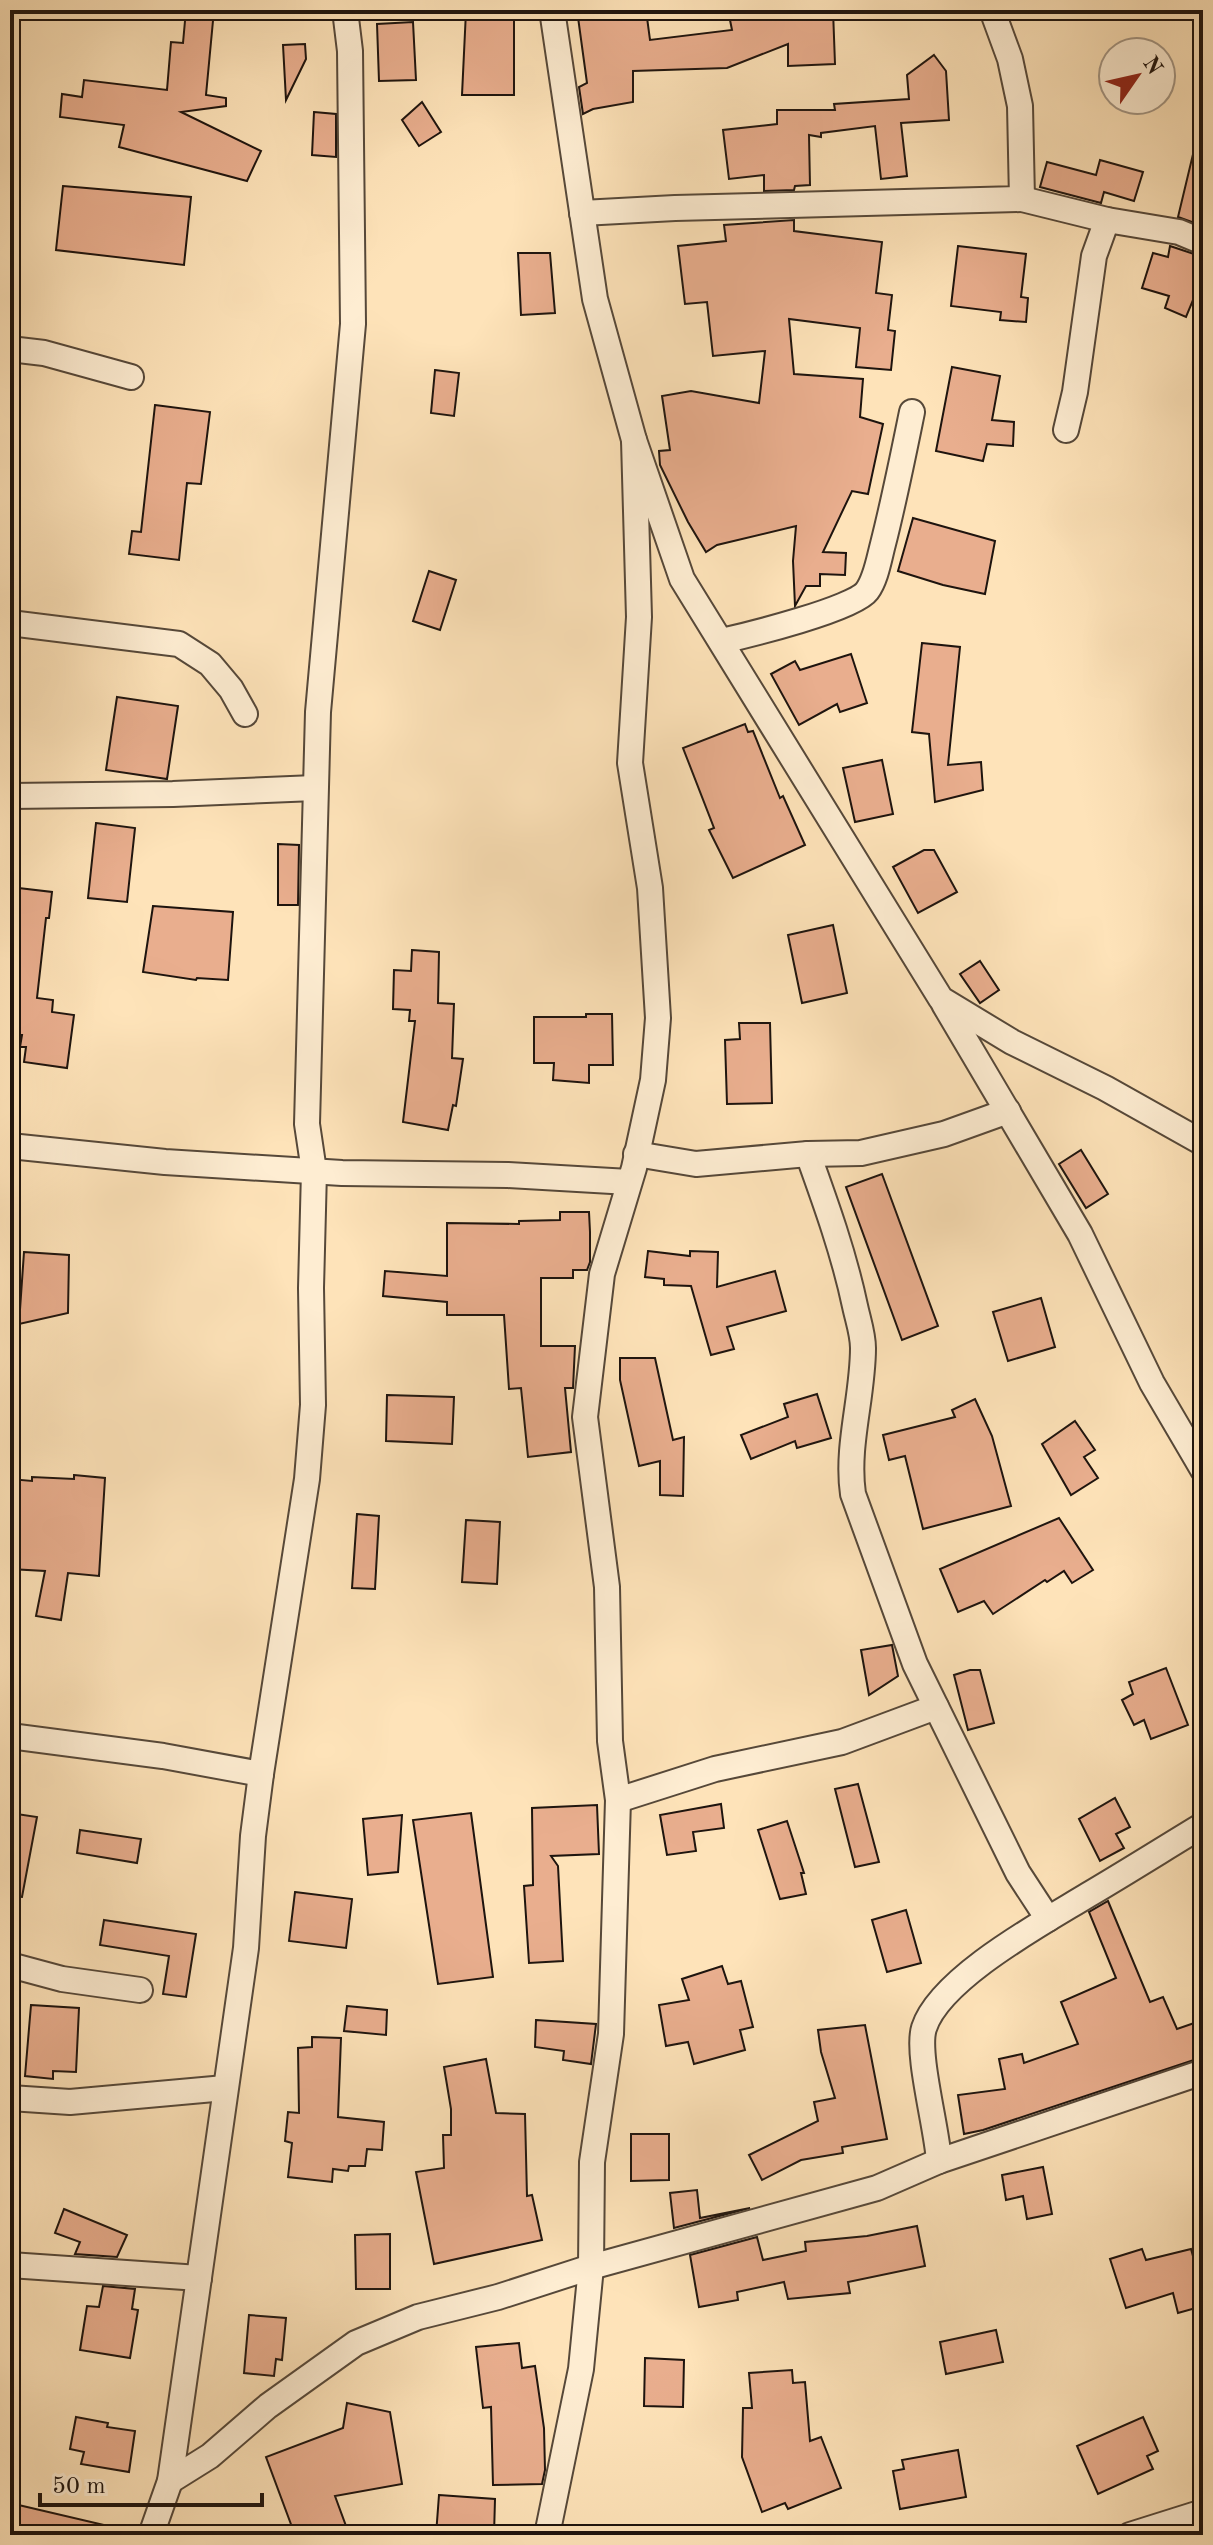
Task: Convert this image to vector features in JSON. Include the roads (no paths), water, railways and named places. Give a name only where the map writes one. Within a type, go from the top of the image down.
[{"type":"street","points":[[151,2535],[170,2481],[246,1948],[253,1836],[261,1774],[310,1449],[314,1171],[307,1124],[315,788],[318,712],[353,324],[350,51],[345,10]]},
{"type":"street","points":[[552,10],[595,299],[634,440],[682,579],[941,999],[1080,1234],[1152,1383],[1203,1470]]},
{"type":"street","points":[[992,10],[1010,59],[1020,106],[1022,199]]},
{"type":"street","points":[[582,213],[1022,199],[1107,220],[1179,232],[1203,242]]},
{"type":"street","points":[[1066,430],[1075,392],[1094,256],[1107,220]]},
{"type":"street","points":[[10,349],[44,353],[131,377]]},
{"type":"street","points":[[722,641],[776,628],[854,600],[867,592],[889,522],[912,412]]},
{"type":"street","points":[[547,2535],[581,2369],[591,2267],[592,2162],[611,2034],[618,1800],[610,1741],[607,1587],[585,1417],[602,1274],[629,1182],[653,1080],[658,1018],[650,888],[630,763],[639,617],[634,440]]},
{"type":"street","points":[[10,623],[179,644],[210,664],[231,689],[245,714]]},
{"type":"street","points":[[10,796],[315,788]]},
{"type":"street","points":[[941,999],[1012,1042],[1105,1088],[1203,1143]]},
{"type":"street","points":[[636,1154],[696,1164],[808,1154],[861,1153],[944,1134],[1008,1111]]},
{"type":"street","points":[[10,1146],[165,1162],[314,1171],[508,1175],[629,1182]]},
{"type":"street","points":[[808,1154],[845,1266],[863,1345],[856,1434],[849,1469],[853,1494],[915,1664],[1018,1873],[1048,1919]]},
{"type":"street","points":[[618,1800],[715,1769],[842,1742],[936,1707]]},
{"type":"street","points":[[10,1736],[163,1756],[261,1774]]},
{"type":"street","points":[[939,2161],[924,2062],[923,2029],[939,2002],[967,1975],[1048,1919],[1203,1825]]},
{"type":"street","points":[[10,1965],[62,1979],[140,1990]]},
{"type":"street","points":[[170,2481],[210,2456],[268,2406],[356,2343],[418,2317],[877,2188],[939,2161],[1203,2072]]},
{"type":"street","points":[[10,2098],[70,2102],[225,2088]]},
{"type":"street","points":[[10,2265],[199,2278]]},
{"type":"street","points":[[1130,2535],[1203,2512]]}]
